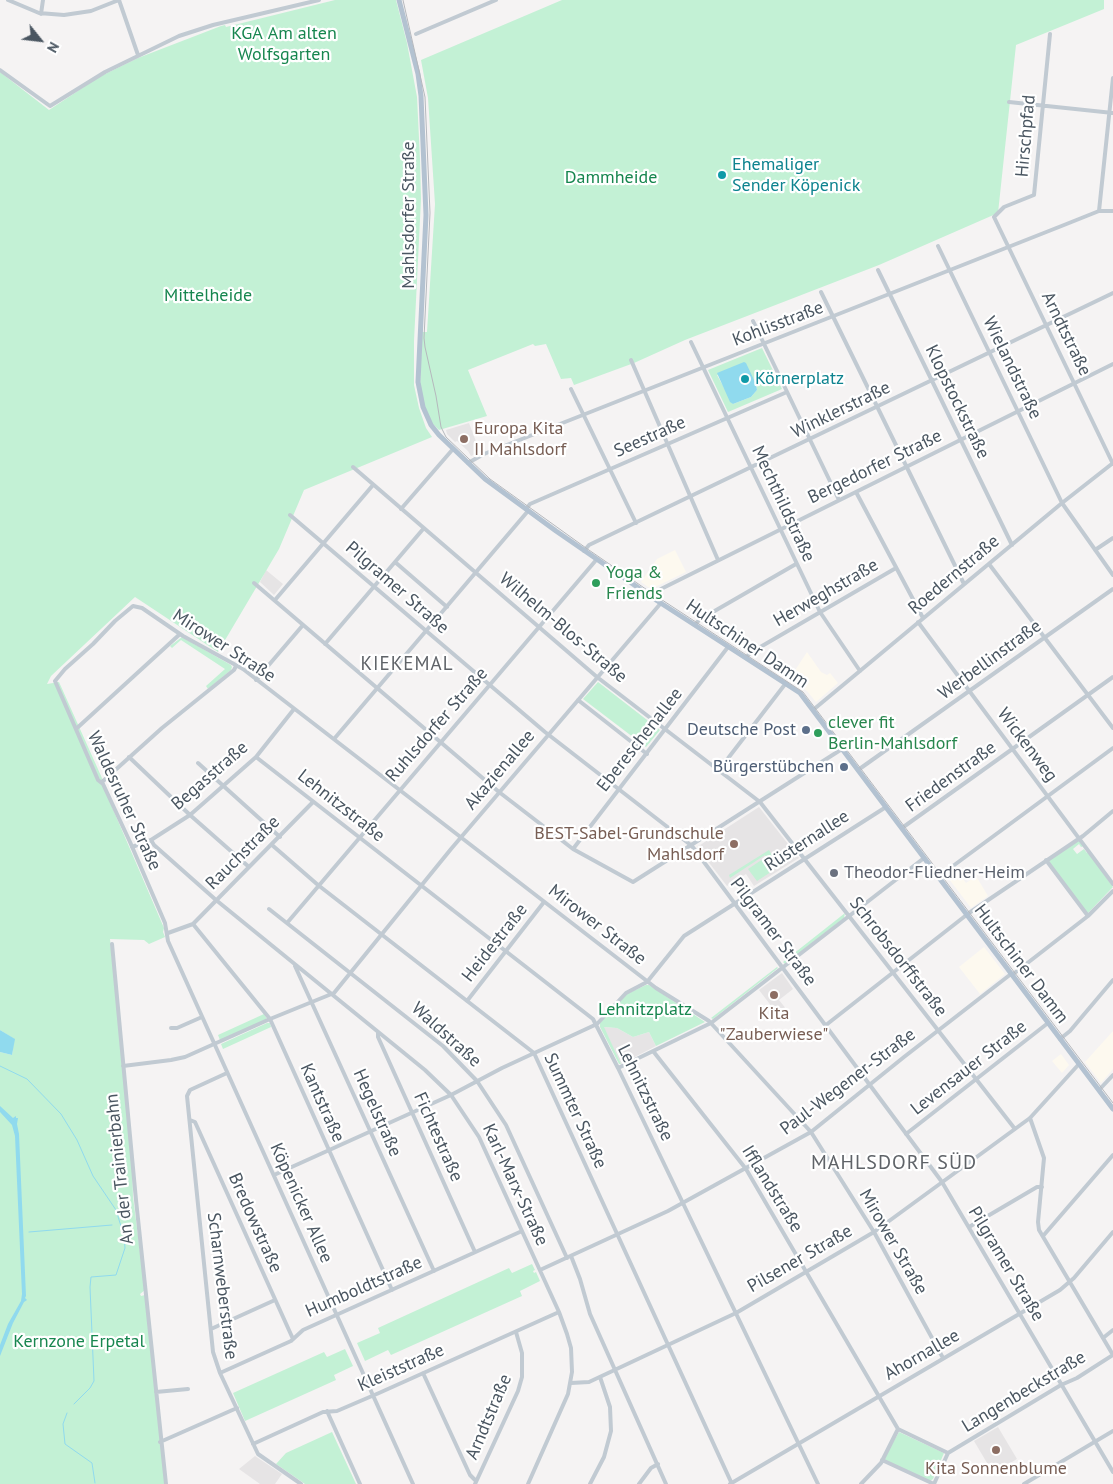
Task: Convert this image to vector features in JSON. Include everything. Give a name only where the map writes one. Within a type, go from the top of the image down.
[{"type":"main road","name":"Mahlsdorfer Straße","points":[[399,0],[418,74],[421,96],[426,215],[418,382],[423,407],[434,429]]},
{"type":"main road","name":"Hultschiner Damm","points":[[434,429],[485,479],[527,510],[652,597],[800,693],[1113,1109]]},
{"type":"street","points":[[8,0],[41,14],[74,14],[91,11],[119,0],[138,55]]},
{"type":"street","points":[[41,14],[43,0]]},
{"type":"street","points":[[0,70],[50,106],[90,80],[179,36],[212,25],[319,0]]},
{"type":"street","points":[[416,34],[496,0]]},
{"type":"street","name":"Hirschpfad","points":[[994,217],[1004,207],[1034,195],[1050,34]]},
{"type":"street","points":[[1113,78],[1111,113],[1099,211],[1113,211]]},
{"type":"street","points":[[1009,102],[1111,113]]},
{"type":"street","name":"Kohlisstraße","points":[[468,464],[484,454],[1099,211]]},
{"type":"street","name":"Arndtstraße","points":[[994,217],[1113,463]]},
{"type":"street","name":"Wielandstraße","points":[[938,246],[1062,502],[1113,575]]},
{"type":"street","name":"Klopstockstraße","points":[[878,270],[1012,545]]},
{"type":"street","points":[[821,292],[964,584]]},
{"type":"street","name":"Winklerstraße","points":[[584,551],[590,545],[1111,294]]},
{"type":"street","points":[[753,322],[839,500]]},
{"type":"street","name":"Mechthildstraße","points":[[691,342],[820,612],[860,671]]},
{"type":"street","points":[[631,360],[718,560]]},
{"type":"street","name":"Bergedorfer Straße","points":[[652,597],[661,589],[718,560],[1113,364]]},
{"type":"street","points":[[571,388],[636,523]]},
{"type":"street","name":"Seestraße","points":[[527,510],[530,504],[787,392]]},
{"type":"street","points":[[402,509],[453,449]]},
{"type":"street","name":"Roedernstraße","points":[[813,710],[1062,502],[1113,463]]},
{"type":"street","name":"Wilhelm-Blos-Straße","points":[[353,467],[597,677],[760,802]]},
{"type":"street","points":[[275,600],[373,485]]},
{"type":"street","points":[[856,492],[922,618]]},
{"type":"street","points":[[334,739],[476,573],[527,510]]},
{"type":"street","name":"Pilgramer Straße","points":[[290,514],[548,734],[692,846],[942,1182],[1113,1472]]},
{"type":"street","points":[[325,644],[424,528]]},
{"type":"street","points":[[1095,550],[1113,538]]},
{"type":"street","name":"Ruhlsdorfer Straße","points":[[287,923],[596,559]]},
{"type":"street","points":[[395,562],[447,607]]},
{"type":"street","points":[[694,625],[698,620],[796,564]]},
{"type":"street","points":[[989,564],[1113,728]]},
{"type":"street","name":"Herweghstraße","points":[[746,658],[750,653],[896,568]]},
{"type":"street","points":[[254,583],[499,792],[573,849],[633,882],[842,749]]},
{"type":"street","name":"Werbellinstraße","points":[[858,770],[1113,589]]},
{"type":"street","name":"Akazienallee","points":[[332,996],[461,837],[661,603]]},
{"type":"street","name":"Mirower Straße","points":[[55,681],[64,669],[93,644],[115,620],[129,608],[137,606],[256,680],[648,982],[711,1023],[810,1132],[874,1232],[943,1358]]},
{"type":"street","name":"Wickenweg","points":[[918,622],[1113,884]]},
{"type":"street","points":[[256,680],[303,624]]},
{"type":"street","points":[[76,729],[180,634]]},
{"type":"street","name":"Ebereschenallee","points":[[573,849],[728,647]]},
{"type":"street","points":[[102,782],[162,728],[234,670],[236,666]]},
{"type":"street","name":"Friedenstraße","points":[[902,828],[1113,677]]},
{"type":"street","name":"Waldesruher Straße","points":[[55,681],[98,780],[102,782],[132,847],[166,923],[168,932]]},
{"type":"street","points":[[719,770],[786,683]]},
{"type":"street","points":[[578,700],[647,754]]},
{"type":"street","name":"Begasstraße","points":[[132,847],[151,840],[190,814],[223,786],[256,757],[294,709]]},
{"type":"street","points":[[938,877],[1113,748]]},
{"type":"street","points":[[130,757],[250,867]]},
{"type":"street","name":"Lehnitzstraße","points":[[256,757],[597,1024],[818,1484]]},
{"type":"street","points":[[198,763],[280,837]]},
{"type":"street","name":"Rauchstraße","points":[[168,932],[193,924],[313,802]]},
{"type":"street","name":"Schrobsdorffstraße","points":[[760,802],[1015,1129]]},
{"type":"street","name":"Rüsternallee","points":[[274,1175],[451,1095],[502,1068],[597,1024],[626,994],[648,982],[684,936],[886,807]]},
{"type":"street","points":[[826,1025],[967,915],[1079,838],[1113,811]]},
{"type":"street","name":"Karl-Marx-Straße","points":[[151,840],[154,845],[216,900],[332,996],[415,1061],[451,1095],[471,1124],[487,1153],[559,1312],[570,1342],[572,1361],[571,1383],[562,1409],[528,1484]]},
{"type":"street","name":"Summter Straße","points":[[272,845],[318,885],[534,1053],[731,1484]]},
{"type":"street","points":[[618,1068],[711,1023],[924,858]]},
{"type":"street","points":[[1046,860],[1088,916]]},
{"type":"street","name":"Paul-Wegener-Straße","points":[[540,1270],[683,1203],[810,1132],[938,1030],[1088,916],[1113,891]]},
{"type":"street","name":"Heidestraße","points":[[467,1001],[544,902]]},
{"type":"street","name":"Waldstraße","points":[[269,909],[443,1046],[477,1081],[506,1125],[569,1257],[583,1288],[590,1314],[666,1484]]},
{"type":"street","name":"Kantstraße","points":[[193,924],[270,1019],[392,1290]]},
{"type":"street","name":"Köpenicker Allee","points":[[168,932],[168,941],[413,1484]]},
{"type":"street","name":"An der Trainierbahn","points":[[112,944],[160,1442],[166,1484]]},
{"type":"street","name":"Hegelstraße","points":[[295,966],[434,1271]]},
{"type":"street","points":[[1060,1039],[1070,1031],[1113,980]]},
{"type":"street","points":[[123,1066],[178,1059],[270,1019],[332,996]]},
{"type":"street","points":[[170,1028],[176,1028],[202,1017]]},
{"type":"street","name":"Levensauer Straße","points":[[906,1134],[1048,1023]]},
{"type":"street","name":"Fichtestraße","points":[[378,1033],[378,1037],[475,1252]]},
{"type":"street","name":"Ifflandstraße","points":[[653,1051],[746,1169],[898,1430]]},
{"type":"street","name":"Pilsener Straße","points":[[571,1383],[581,1384],[600,1378],[736,1313],[874,1232],[1030,1118],[1079,1064]]},
{"type":"street","name":"Scharnweberstraße","points":[[227,1073],[188,1092],[214,1357],[258,1454],[301,1484]]},
{"type":"street","points":[[1099,1090],[1113,1075]]},
{"type":"street","points":[[1030,1118],[1044,1158],[1038,1222],[1039,1230],[1113,1355]]},
{"type":"street","name":"Bredowstraße","points":[[190,1120],[195,1122],[293,1339]]},
{"type":"street","points":[[1042,1236],[1113,1155]]},
{"type":"street","points":[[969,1227],[1037,1187],[1042,1187]]},
{"type":"street","name":"Humboldtstraße","points":[[220,1373],[293,1339],[303,1330],[522,1231]]},
{"type":"street","name":"Ahornallee","points":[[731,1484],[1060,1290],[1070,1282],[1113,1232]]},
{"type":"street","points":[[211,1329],[275,1300]]},
{"type":"street","name":"Kleiststraße","points":[[253,1444],[327,1411],[337,1411],[373,1396],[559,1312]]},
{"type":"street","points":[[1103,1338],[1113,1330]]},
{"type":"street","name":"Arndtstraße","points":[[476,1482],[518,1391],[522,1377],[522,1354],[516,1332]]},
{"type":"street","name":"Langenbeckstraße","points":[[948,1453],[1113,1355]]},
{"type":"street","points":[[423,1373],[470,1476],[476,1482]]},
{"type":"street","points":[[590,1484],[604,1457],[611,1431],[610,1407],[600,1378]]},
{"type":"street","points":[[156,1392],[188,1389]]},
{"type":"street","points":[[160,1442],[237,1408]]},
{"type":"street","points":[[327,1411],[360,1484]]},
{"type":"street","points":[[861,1484],[882,1460],[898,1430],[948,1453],[934,1484],[882,1460]]},
{"type":"street","points":[[1024,1484],[1113,1431]]},
{"type":"street","points":[[639,1484],[651,1468],[658,1464]]},
{"type":"shaded area","name":"Europa Kita II Mahlsdorf","points":[[469,423],[480,452],[471,456],[468,451],[447,434],[446,430]]},
{"type":"shaded area","points":[[675,550],[686,572],[651,589],[641,582],[657,559]]},
{"type":"shaded area","points":[[266,570],[283,584],[274,595],[260,582]]},
{"type":"shaded area","points":[[807,652],[821,672],[827,675],[830,673],[838,683],[816,702],[807,691],[790,678]]},
{"type":"shaded area","name":"BEST-Sabel-Grundschule Mahlsdorf","points":[[759,807],[799,858],[754,886],[746,874],[727,886],[697,847]]},
{"type":"shaded area","points":[[955,868],[966,883],[976,876],[988,896],[971,908],[946,875]]},
{"type":"shaded area","points":[[984,947],[1005,974],[980,994],[959,967]]},
{"type":"shaded area","name":"Kita \"Zauberwiese\"","points":[[782,973],[793,989],[779,1000],[787,1010],[779,1016],[759,990]]},
{"type":"shaded area","points":[[603,1027],[617,1028],[633,1037],[649,1032],[656,1046],[621,1064]]},
{"type":"shaded area","points":[[1113,1031],[1113,1069],[1101,1083],[1085,1062]]},
{"type":"shaded area","points":[[1061,1054],[1069,1065],[1062,1073],[1052,1061]]},
{"type":"shaded area","name":"Kita Sonnenblume","points":[[998,1427],[1017,1459],[993,1473],[974,1441]]},
{"type":"shaded area","points":[[255,1456],[282,1474],[275,1484],[260,1484],[239,1469]]},
{"type":"green space","name":"Mittelheide","points":[[335,0],[396,0],[407,43],[417,97],[421,199],[414,341],[414,385],[419,408],[426,428],[432,437],[304,490],[279,549],[218,652],[135,597],[51,676],[47,684],[59,682],[114,805],[112,807],[164,928],[165,937],[149,944],[144,940],[110,939],[132,1161],[133,1197],[145,1290],[140,1294],[141,1296],[145,1295],[165,1484],[0,1484],[0,1052],[12,1055],[14,1039],[0,1030],[0,72],[49,110],[99,77],[138,58],[221,26],[225,25],[226,27]]},
{"type":"green space","name":"Dammheide","points":[[562,0],[1104,0],[1104,9],[1016,45],[998,213],[879,265],[574,385],[571,378],[561,379],[546,344],[535,346],[533,344],[468,370],[487,416],[439,430],[432,423],[424,406],[420,386],[422,332],[427,332],[435,204],[428,98],[421,60]]},
{"type":"green space","name":"Körnerplatz","points":[[762,348],[782,389],[728,412],[708,370]],"holes":[[[717,375],[756,384],[757,390],[751,397],[733,404]]]},
{"type":"green space","points":[[182,637],[231,665],[231,670],[208,689],[206,686],[225,669],[181,640],[172,648],[170,646]]},
{"type":"green space","points":[[598,682],[660,730],[646,747],[583,699]]},
{"type":"green space","points":[[1080,840],[1084,846],[1081,847],[1079,844],[1073,849],[1077,854],[1084,849],[1088,852],[1113,887],[1088,913],[1086,913],[1049,862],[1050,859]]},
{"type":"green space","points":[[769,850],[773,857],[768,859],[774,870],[757,881],[748,869],[766,857],[765,855],[730,878],[729,875]]},
{"type":"green space","points":[[845,913],[844,918],[785,964],[783,962]]},
{"type":"green space","points":[[777,967],[713,1019],[711,1018]]},
{"type":"green space","name":"Lehnitzplatz","points":[[649,985],[705,1022],[656,1046],[649,1032],[633,1037],[617,1028],[604,1027],[621,1064],[619,1064],[600,1027],[600,1023],[627,994]]},
{"type":"green space","points":[[264,1014],[267,1019],[220,1040],[218,1035]]},
{"type":"green space","points":[[270,1023],[271,1027],[223,1049],[221,1044]]},
{"type":"green space","points":[[532,1264],[535,1270],[533,1271],[534,1273],[536,1272],[540,1281],[520,1291],[522,1296],[391,1355],[388,1350],[365,1361],[357,1343],[380,1333],[378,1328],[509,1268],[512,1273]]},
{"type":"green space","points":[[345,1349],[353,1366],[334,1375],[336,1380],[245,1421],[233,1393],[324,1352],[327,1357]]},
{"type":"green space","points":[[332,1432],[356,1484],[305,1484],[276,1464],[286,1453]]},
{"type":"green space","points":[[899,1432],[944,1453],[933,1479],[930,1481],[885,1460],[885,1456]]},
{"type":"water","points":[[744,362],[756,384],[757,390],[751,397],[733,404],[730,402],[717,373]]},
{"type":"water","points":[[0,1030],[15,1039],[12,1055],[0,1052]]},
{"type":"water","points":[[0,1106],[13,1118],[16,1116],[18,1118],[25,1298],[27,1300],[24,1302],[13,1323],[0,1356],[0,1345],[8,1324],[21,1301],[22,1294],[15,1136],[12,1125],[0,1112]]},
{"type":"waterway","points":[[0,1066],[27,1079],[61,1114],[77,1140],[93,1176],[116,1210],[124,1236],[125,1248],[116,1275],[91,1277],[94,1381],[90,1388],[74,1404]]},
{"type":"waterway","points":[[29,1232],[112,1225]]},
{"type":"waterway","points":[[67,1413],[63,1424],[65,1444],[92,1463],[95,1483]]},
{"type":"tram line","points":[[403,0],[425,97],[430,213],[424,338],[441,427],[446,437],[490,479],[586,548],[803,692],[1113,1103]]},
{"type":"place","name":"Ehemaliger Sender Köpenick","points":[[722,175]]},
{"type":"place","name":"Körnerplatz","points":[[745,379]]},
{"type":"place","name":"Europa Kita II Mahlsdorf","points":[[464,439]]},
{"type":"place","name":"Yoga & Friends","points":[[596,583]]},
{"type":"place","name":"Deutsche Post","points":[[806,730]]},
{"type":"place","name":"clever fit Berlin-Mahlsdorf","points":[[818,733]]},
{"type":"place","name":"Bürgerstübchen","points":[[844,767]]},
{"type":"place","name":"BEST-Sabel-Grundschule Mahlsdorf","points":[[734,844]]},
{"type":"place","name":"Theodor-Fliedner-Heim","points":[[834,873]]},
{"type":"place","name":"Kita \"Zauberwiese\"","points":[[774,995]]},
{"type":"place","name":"Kita Sonnenblume","points":[[996,1450]]},
{"type":"district","name":"KIEKEMAL","points":[[407,665]]},
{"type":"district","name":"MAHLSDORF SÜD","points":[[894,1163]]},
{"type":"park label","name":"KGA Am alten Wolfsgarten","points":[[284,44]]},
{"type":"park label","name":"Kernzone Erpetal","points":[[79,1342]]}]
